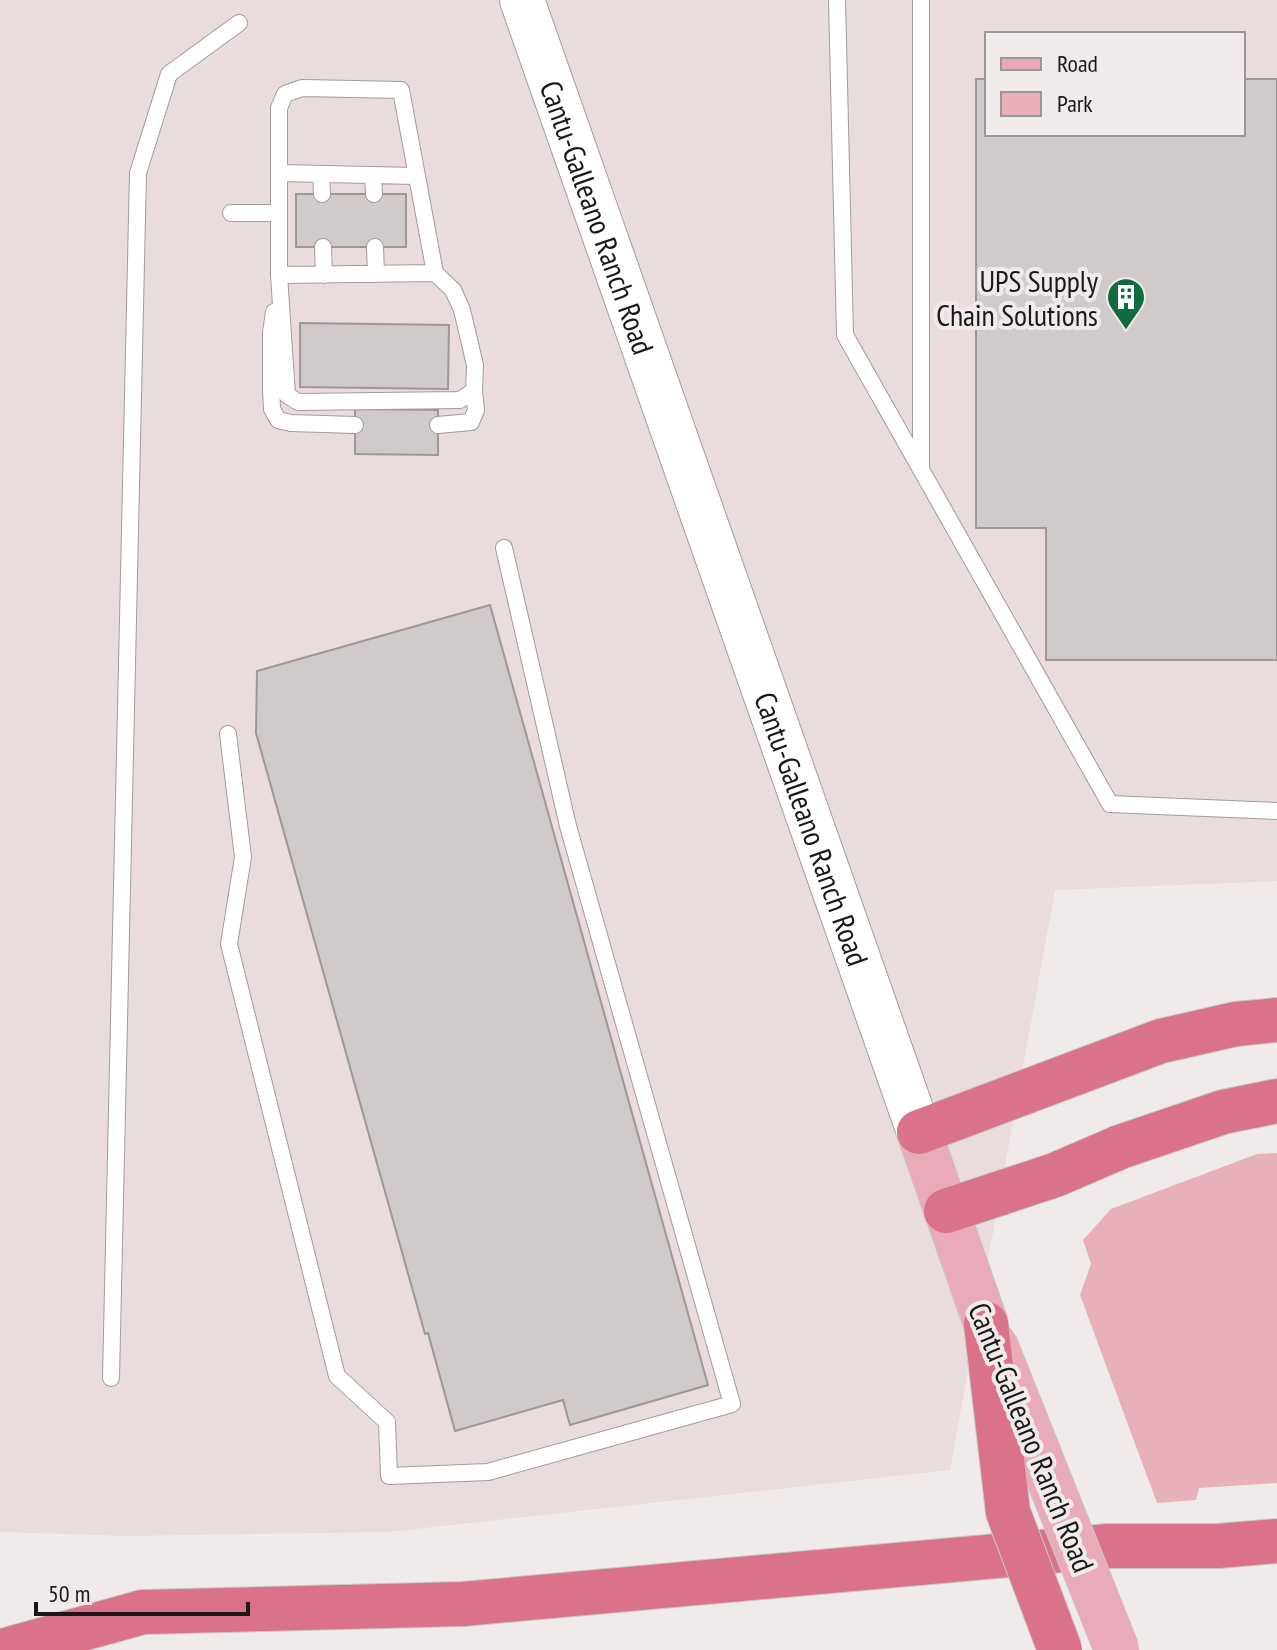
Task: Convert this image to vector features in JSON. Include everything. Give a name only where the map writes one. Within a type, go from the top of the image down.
[{"type":"highway","points":[[919,1132],[1161,1041],[1236,1024],[1277,1020]]},
{"type":"highway","points":[[946,1211],[1055,1175],[1120,1147],[1223,1112],[1277,1101]]},
{"type":"highway","points":[[986,1324],[1008,1512],[1060,1650]]},
{"type":"highway","points":[[6,1650],[143,1612],[463,1604],[1108,1546],[1218,1546],[1277,1541]]},
{"type":"main road","name":"Cantu-Galleano Ranch Road","points":[[522,0],[986,1324],[1117,1650]]},
{"type":"lane","points":[[837,0],[845,335],[1110,804],[1277,811]]},
{"type":"lane","points":[[921,0],[921,469]]},
{"type":"lane","points":[[111,1378],[138,173],[169,74],[239,23]]},
{"type":"lane","points":[[438,425],[471,422],[476,410],[475,365],[462,310],[453,290],[435,273],[401,90],[302,88],[285,94],[279,108],[279,275],[287,395],[298,402],[401,402],[460,400],[474,391]]},
{"type":"lane","points":[[279,173],[416,176]]},
{"type":"lane","points":[[321,174],[322,194]]},
{"type":"lane","points":[[373,175],[374,194]]},
{"type":"lane","points":[[231,213],[279,213]]},
{"type":"lane","points":[[323,247],[324,275]]},
{"type":"lane","points":[[375,247],[376,274]]},
{"type":"lane","points":[[279,275],[435,273]]},
{"type":"lane","points":[[279,275],[271,333],[272,409],[278,420],[291,423],[355,425]]},
{"type":"lane","points":[[228,734],[243,857],[229,944],[337,1376],[387,1422],[389,1476],[488,1472],[732,1404],[568,826],[504,548]]},
{"type":"shaded area","points":[[0,0],[1277,0],[1277,881],[1055,890],[950,1470],[388,1532],[126,1536],[0,1532]]},
{"type":"green space","points":[[1277,1153],[1277,1483],[1199,1488],[1196,1500],[1157,1503],[1080,1295],[1091,1264],[1083,1240],[1111,1209],[1257,1154]]},
{"type":"building","name":"UPS Supply Chain Solutions","points":[[976,79],[985,79],[985,136],[1245,136],[1245,79],[1277,79],[1277,660],[1046,660],[1046,528],[976,528]]},
{"type":"building","points":[[296,194],[406,194],[406,247],[296,247]]},
{"type":"building","points":[[300,323],[449,325],[448,389],[300,387]]},
{"type":"building","points":[[355,409],[438,410],[438,455],[355,454]]},
{"type":"building","points":[[490,605],[708,1385],[570,1425],[563,1400],[455,1431],[256,733],[257,671]]},
{"type":"place","name":"UPS Supply Chain Solutions","points":[[1126,331]]}]
